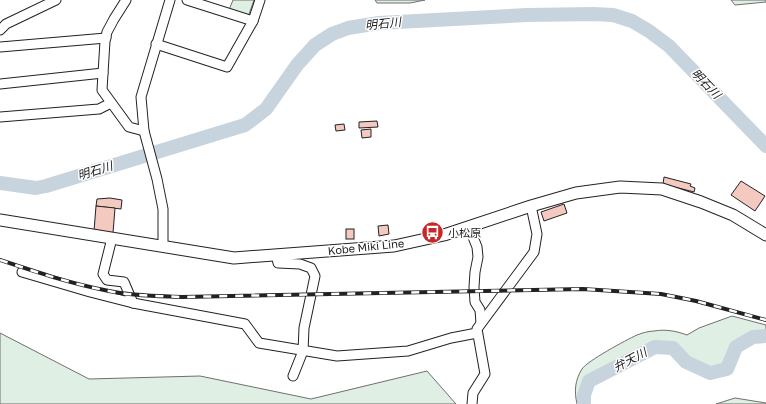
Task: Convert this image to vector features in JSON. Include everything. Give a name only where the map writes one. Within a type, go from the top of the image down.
[{"type":"main road","name":"Kobe Miki Line","points":[[0,220],[234,258],[394,246],[444,235],[531,206],[576,193],[620,187],[662,189],[701,202],[733,215],[766,235]]},
{"type":"street","points":[[2,24],[56,0]]},
{"type":"street","points":[[126,0],[114,19],[106,38],[102,90],[129,127],[144,131]]},
{"type":"street","points":[[163,246],[163,209],[158,179],[144,131],[141,97],[170,0]]},
{"type":"street","points":[[187,0],[253,21]]},
{"type":"street","points":[[156,44],[227,68],[253,21],[260,0]]},
{"type":"street","points":[[0,47],[106,38]]},
{"type":"street","points":[[0,84],[103,73]]},
{"type":"street","points":[[0,118],[100,109],[111,103]]},
{"type":"street","points":[[472,404],[473,393],[485,374],[477,329],[534,252],[537,234],[531,206]]},
{"type":"street","points":[[469,227],[477,247],[478,257],[474,287],[475,302],[480,310],[481,323]]},
{"type":"street","points":[[112,238],[103,274],[107,280],[124,282],[133,303]]},
{"type":"street","points":[[276,255],[278,263],[300,264],[311,268],[315,276],[304,328],[303,351],[293,376]]},
{"type":"street","points":[[22,272],[133,303],[245,324],[259,343],[337,356],[408,351],[451,338],[477,333]]},
{"type":"green space","points":[[233,0],[254,0],[248,17],[229,10]]},
{"type":"green space","points":[[375,0],[425,0],[410,3],[377,3]]},
{"type":"green space","points":[[731,0],[766,0],[766,2],[735,5]]},
{"type":"green space","points":[[732,316],[766,325],[766,332],[749,333],[734,346],[726,362],[712,370],[691,361],[671,343],[646,346],[599,371],[585,384],[581,395],[582,404],[577,404],[576,386],[582,369],[585,365],[616,346],[637,335],[650,331],[667,330],[687,335],[699,328]]},
{"type":"green space","points":[[0,333],[89,379],[200,376],[311,399],[427,371],[456,404],[0,404]]},
{"type":"green space","points":[[735,398],[766,403],[766,404],[716,404]]},
{"type":"building","points":[[377,121],[378,127],[359,128],[359,122]]},
{"type":"building","points":[[344,124],[345,130],[336,131],[335,125]]},
{"type":"building","points":[[371,129],[371,137],[362,138],[361,130]]},
{"type":"building","points":[[664,177],[691,184],[690,186],[695,188],[694,192],[663,184]]},
{"type":"building","points":[[741,181],[765,196],[755,211],[731,195]]},
{"type":"building","points":[[110,198],[122,200],[121,209],[96,206],[97,199]]},
{"type":"building","points":[[564,204],[567,213],[544,221],[541,212]]},
{"type":"building","points":[[96,206],[115,208],[113,233],[94,231]]},
{"type":"building","points":[[388,225],[389,234],[379,236],[378,226]]},
{"type":"building","points":[[346,229],[354,229],[354,239],[346,239]]},
{"type":"waterway","name":"明石川","points":[[0,183],[36,188],[46,186],[245,125],[266,109],[297,65],[315,45],[332,34],[348,28],[379,23],[527,15],[613,15],[632,21],[649,31],[669,46],[766,146]]},
{"type":"waterway","name":"弁天川","points":[[584,404],[584,395],[589,381],[655,347],[673,348],[686,362],[710,373],[727,369],[736,347],[753,337],[766,336]]},
{"type":"railway","points":[[0,260],[81,285],[118,293],[136,295],[182,297],[583,289],[661,294],[696,301],[766,320]]},
{"type":"place","name":"小松原","points":[[432,233]]}]
